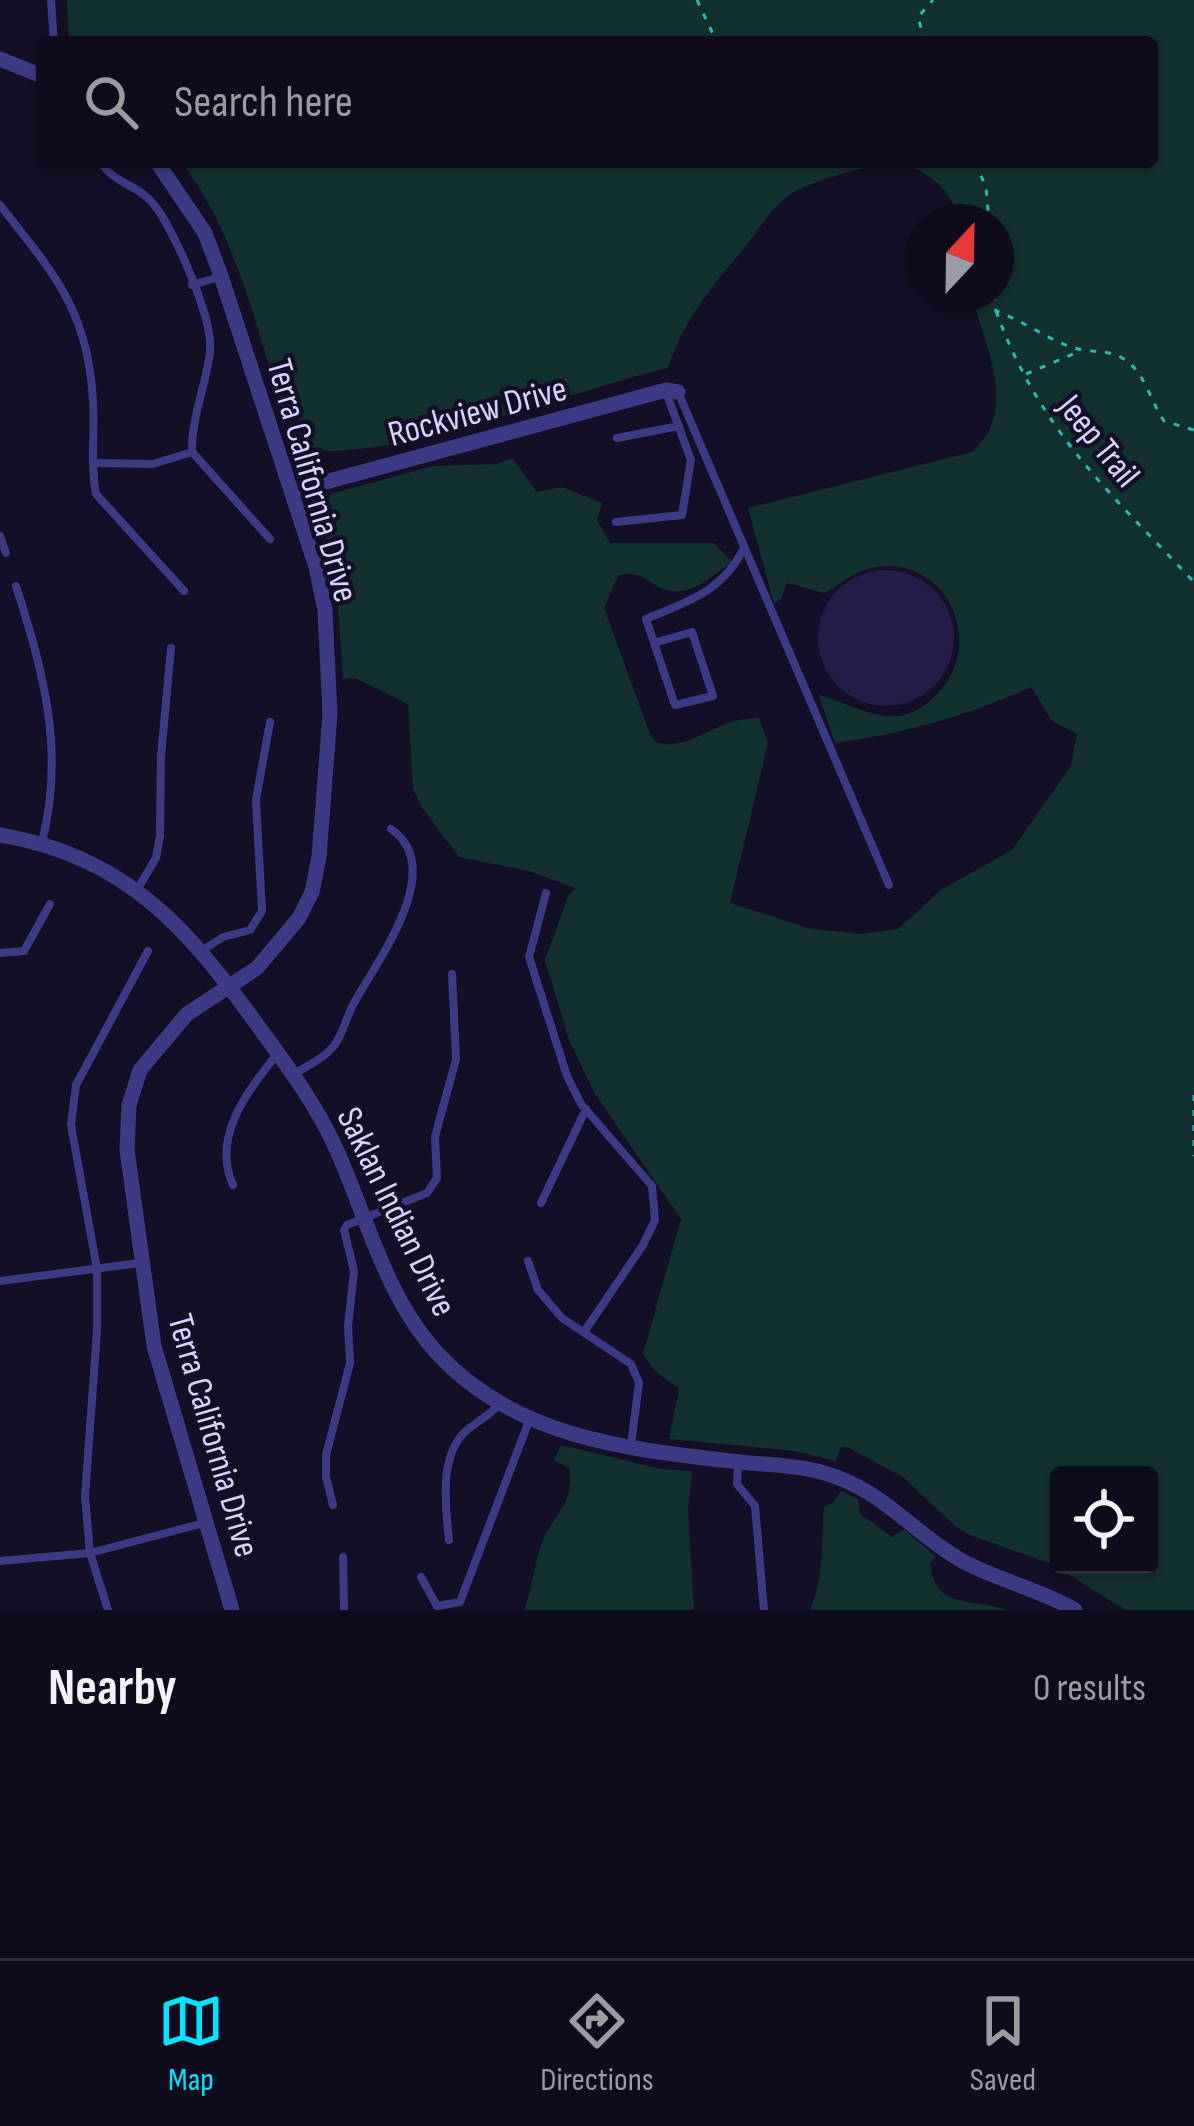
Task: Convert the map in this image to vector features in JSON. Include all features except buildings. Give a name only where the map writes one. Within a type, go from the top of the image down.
[{"type":"street","points":[[0,59],[36,73]]},
{"type":"street","name":"Terra California Drive","points":[[161,168],[205,233],[221,276],[316,567],[325,610],[330,714],[312,892],[299,918],[256,968],[187,1014],[140,1070],[129,1105],[127,1150],[154,1346],[232,1610]]},
{"type":"street","name":"Rockview Drive","points":[[293,495],[318,484],[672,391]]},
{"type":"street","name":"Saklan Indian Drive","points":[[0,835],[79,859],[137,890],[203,950],[293,1074],[337,1149],[403,1306],[422,1335],[462,1377],[498,1405],[590,1440],[796,1466],[851,1483],[883,1499],[961,1560],[1075,1610]]},
{"type":"lane","points":[[51,0],[54,36]]},
{"type":"lane","points":[[104,168],[112,178],[147,195],[178,239],[211,344],[192,452],[270,539]]},
{"type":"lane","points":[[0,205],[74,306],[90,367],[96,494],[184,591]]},
{"type":"lane","points":[[192,285],[221,276]]},
{"type":"lane","points":[[616,522],[682,515],[691,460],[672,391]]},
{"type":"lane","points":[[672,391],[745,547],[889,885]]},
{"type":"lane","points":[[617,438],[679,426]]},
{"type":"lane","points":[[93,463],[153,464],[192,452]]},
{"type":"lane","points":[[0,536],[6,553]]},
{"type":"lane","points":[[654,643],[692,632],[713,696],[675,705],[654,643],[646,619],[701,596],[731,574],[745,547]]},
{"type":"lane","points":[[16,586],[45,680],[50,714],[52,788],[41,845]]},
{"type":"lane","points":[[137,890],[156,858],[160,836],[161,756],[171,648]]},
{"type":"lane","points":[[203,950],[223,937],[250,930],[262,911],[256,800],[270,722]]},
{"type":"lane","points":[[293,1074],[335,1045],[350,1009],[389,948],[407,901],[412,855],[406,841],[391,830]]},
{"type":"lane","points":[[546,893],[529,957],[567,1076],[586,1109],[652,1186],[655,1220],[643,1246],[584,1332]]},
{"type":"lane","points":[[0,952],[24,951],[50,904]]},
{"type":"lane","points":[[108,1610],[90,1553],[85,1496],[98,1331],[97,1269],[71,1125],[76,1085],[148,951]]},
{"type":"lane","points":[[332,1505],[326,1477],[328,1438],[350,1363],[348,1326],[354,1271],[344,1230],[427,1193],[437,1178],[435,1137],[456,1059],[452,974]]},
{"type":"lane","points":[[232,1185],[224,1158],[229,1133],[249,1091],[278,1053]]},
{"type":"lane","points":[[541,1203],[586,1109]]},
{"type":"lane","points":[[528,1261],[546,1302],[631,1364],[639,1383],[631,1447]]},
{"type":"lane","points":[[0,1281],[141,1263]]},
{"type":"lane","points":[[448,1540],[445,1492],[452,1456],[462,1435],[498,1405]]},
{"type":"lane","points":[[421,1577],[437,1606],[460,1602],[529,1420]]},
{"type":"lane","points":[[738,1462],[736,1484],[755,1506],[764,1610]]},
{"type":"lane","points":[[0,1561],[90,1553],[208,1522]]},
{"type":"lane","points":[[343,1557],[344,1610]]},
{"type":"path","points":[[697,0],[717,36]]},
{"type":"path","points":[[924,36],[918,17],[933,0]]},
{"type":"path","points":[[978,168],[987,204]]},
{"type":"path","name":"Jeep Trail","points":[[996,312],[1024,375],[1069,448],[1194,582]]},
{"type":"path","points":[[999,312],[1026,322],[1060,344],[1110,351],[1126,359],[1164,421],[1194,430]]},
{"type":"path","points":[[1024,375],[1083,350]]},
{"type":"path","points":[[1194,1096],[1194,1156]]},
{"type":"green space","points":[[67,0],[1194,0],[1194,1610],[1125,1610],[1068,1574],[1158,1574],[1158,1466],[1050,1466],[1050,1563],[970,1535],[903,1477],[847,1447],[841,1447],[836,1461],[794,1451],[669,1439],[679,1389],[654,1370],[643,1354],[681,1219],[595,1094],[569,1040],[545,960],[568,896],[576,888],[529,871],[459,857],[413,789],[408,704],[355,678],[343,679],[335,564],[318,515],[331,494],[433,466],[496,464],[512,458],[537,492],[562,487],[602,503],[597,520],[610,543],[714,543],[732,562],[704,582],[680,591],[633,574],[618,576],[604,608],[657,743],[682,742],[730,723],[759,718],[768,743],[730,903],[811,929],[862,934],[898,929],[941,890],[1012,850],[1071,766],[1077,734],[1052,721],[1031,687],[935,722],[835,743],[819,695],[879,715],[900,716],[917,710],[939,692],[953,670],[959,646],[957,622],[934,583],[914,571],[891,566],[859,572],[824,593],[787,583],[774,604],[748,508],[972,452],[986,435],[996,397],[977,312],[1014,312],[1014,204],[952,204],[941,186],[912,168],[1158,168],[1158,36],[69,36]]},
{"type":"green space","points":[[185,168],[864,168],[799,190],[769,215],[698,306],[668,368],[476,424],[368,448],[326,451],[298,444],[221,227]]},
{"type":"green space","points":[[561,1445],[661,1469],[692,1471],[688,1510],[694,1610],[524,1610],[541,1545],[569,1490],[569,1468],[554,1460]]},
{"type":"green space","points":[[841,1491],[858,1499],[860,1514],[892,1537],[904,1529],[936,1557],[930,1563],[933,1578],[947,1595],[1008,1610],[810,1610],[820,1572],[824,1507]]}]
